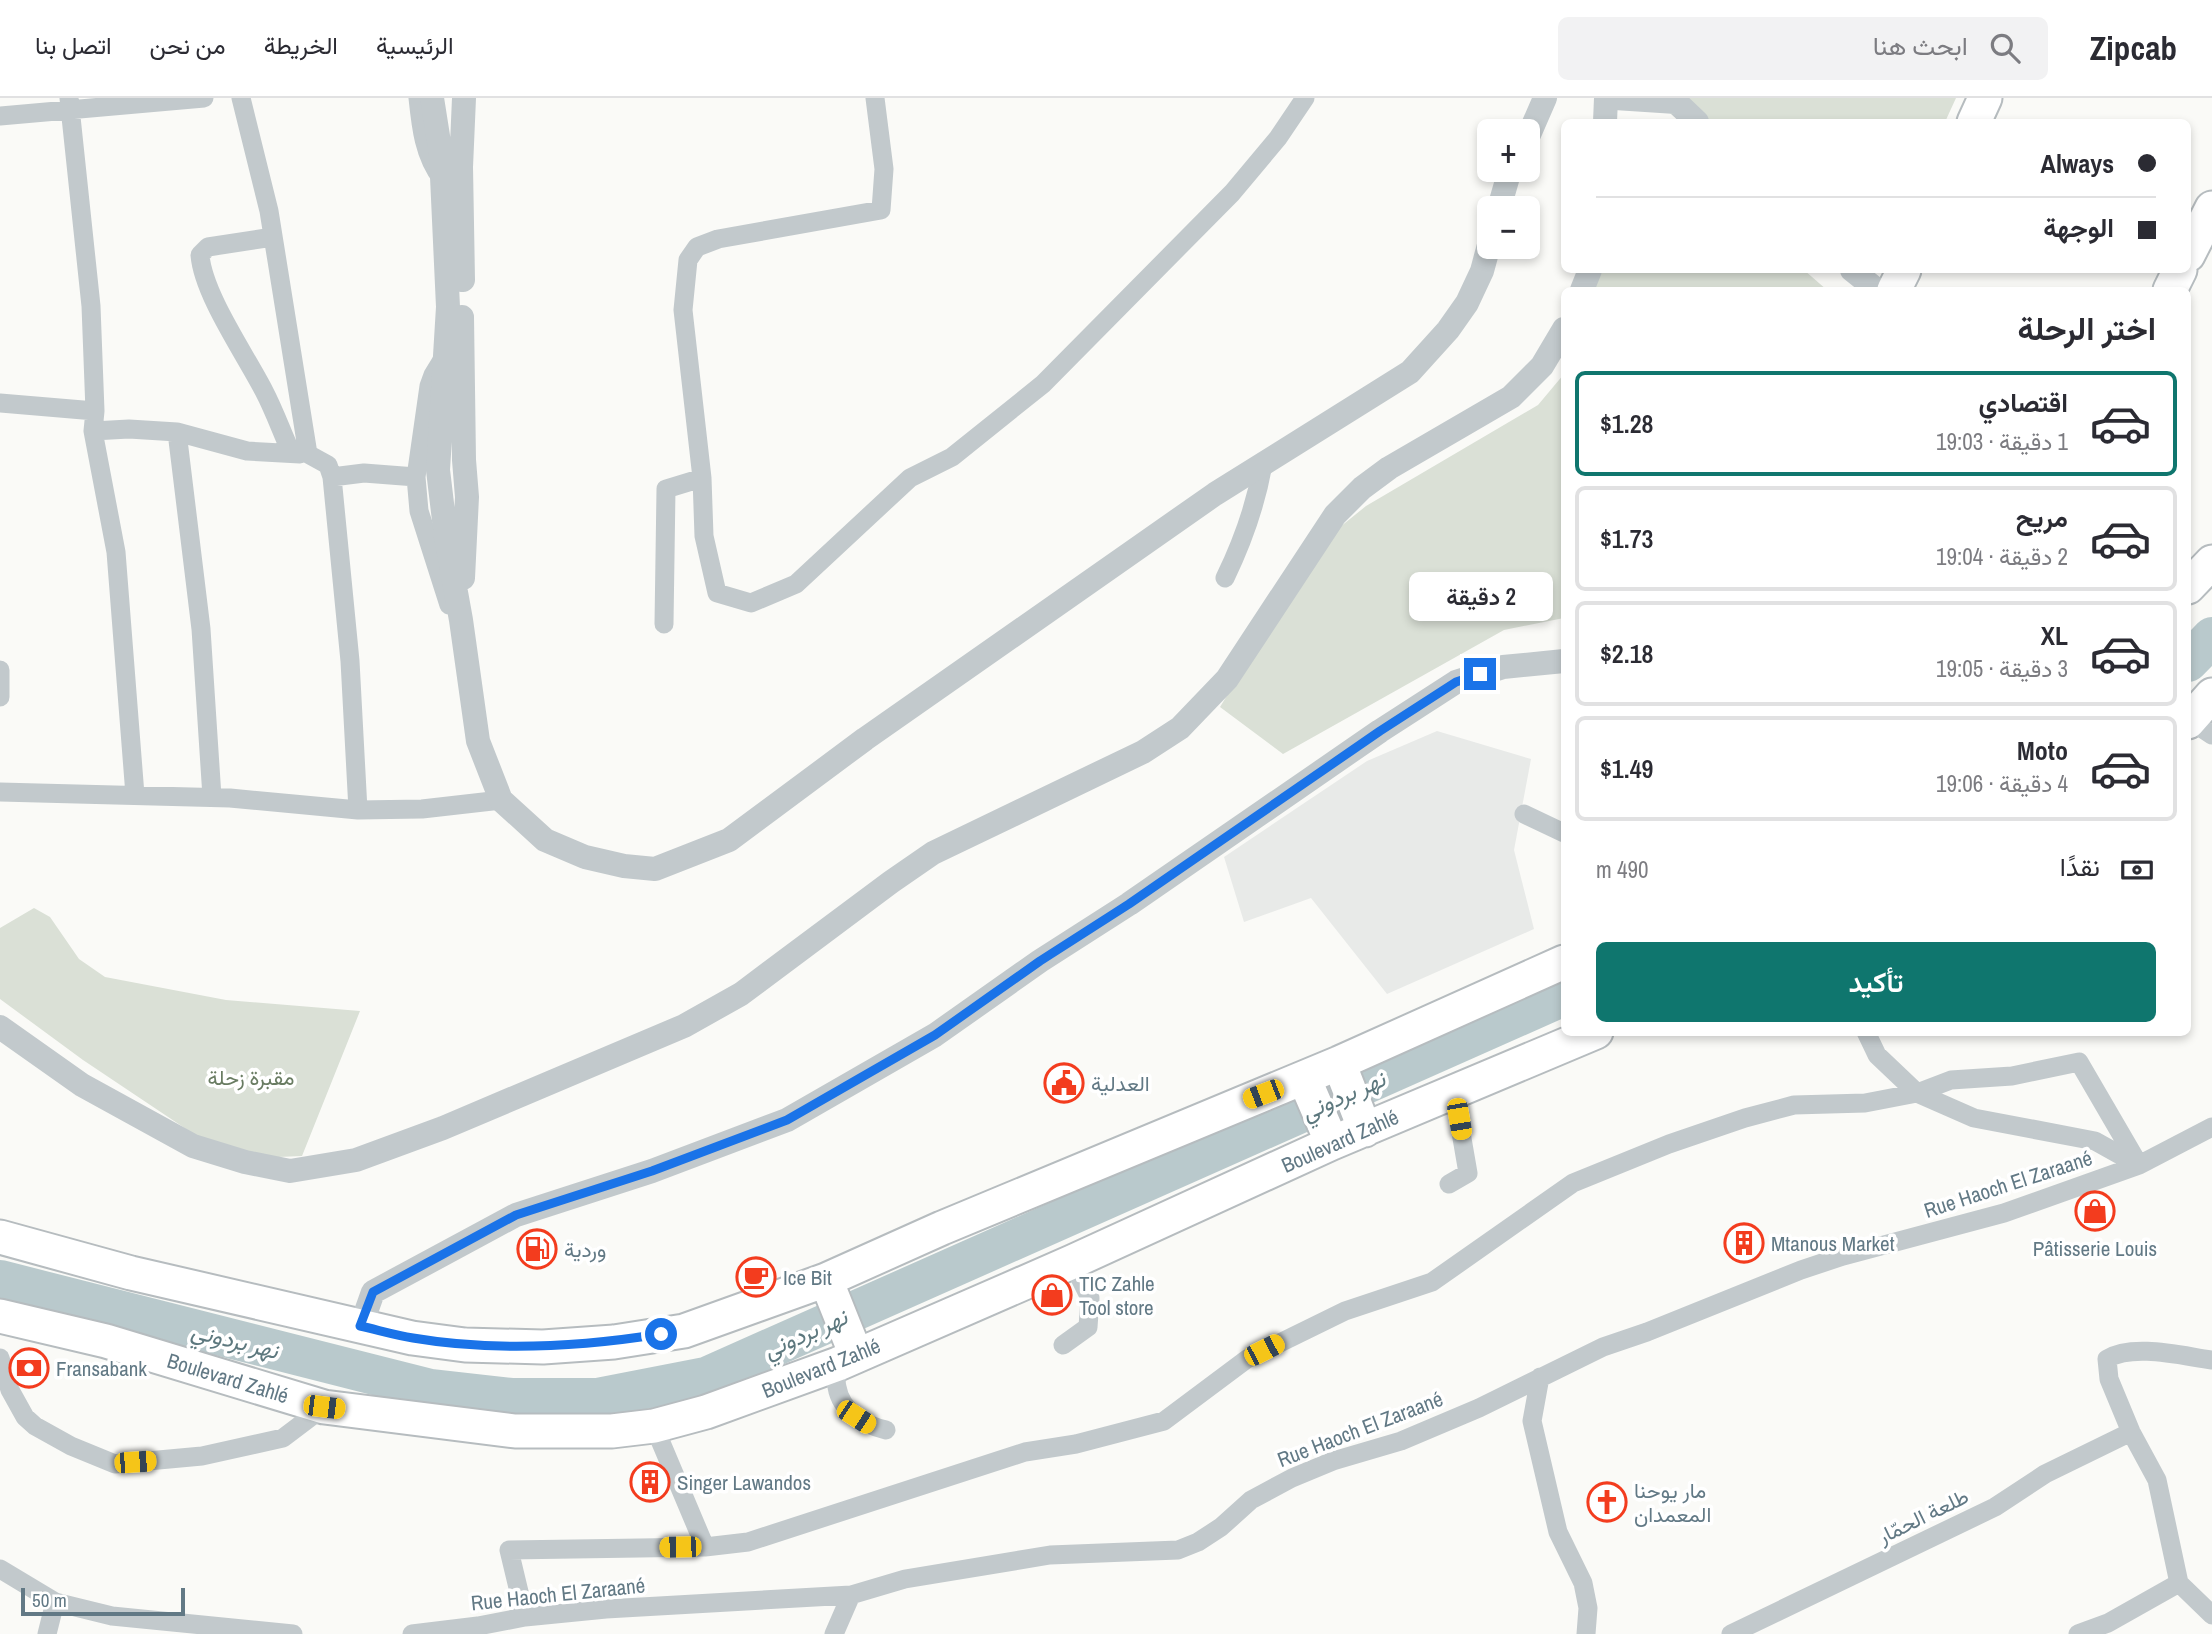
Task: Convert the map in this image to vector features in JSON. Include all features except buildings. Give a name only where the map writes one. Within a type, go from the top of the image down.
[{"type":"highway","points":[[1974,119],[1985,98]]},
{"type":"highway","points":[[2191,248],[2212,208]]},
{"type":"highway","points":[[2191,584],[2212,562]]},
{"type":"highway","points":[[2194,724],[2212,695]]},
{"type":"highway","name":"Boulevard Zahlé","points":[[0,1237],[131,1273],[412,1338],[465,1345],[543,1347],[614,1342],[684,1331],[826,1280],[942,1228],[1317,1109],[1351,1094],[1561,964]]},
{"type":"highway","name":"Boulevard Zahlé","points":[[0,1317],[106,1342],[324,1407],[515,1432],[612,1430],[654,1426],[706,1412],[847,1359],[1072,1262],[1317,1109],[1351,1094],[1454,1092],[1587,1036]]},
{"type":"highway","points":[[826,1280],[847,1359]]},
{"type":"street","points":[[0,116],[69,104],[204,98]]},
{"type":"street","points":[[241,98],[273,237],[299,452]]},
{"type":"street","points":[[418,98],[420,123],[430,163],[442,180]]},
{"type":"street","points":[[432,98],[441,155],[448,307],[467,496],[461,620]]},
{"type":"street","points":[[464,98],[454,355],[438,461],[441,499],[478,741],[501,800],[545,840],[585,857],[624,866],[655,869],[729,840],[865,739],[1215,494],[1410,372],[1448,330],[1467,303],[1485,259]]},
{"type":"street","points":[[876,98],[884,169],[881,209],[718,239],[697,247],[688,260],[683,310],[702,478],[704,536],[717,593],[751,603],[796,584],[910,478],[952,457],[1043,384],[1232,193],[1278,138],[1304,98]]},
{"type":"street","points":[[1525,119],[1531,98]]},
{"type":"street","points":[[1536,119],[1545,98]]},
{"type":"street","points":[[1605,119],[1606,98]]},
{"type":"street","points":[[1615,98],[1670,100],[1693,119]]},
{"type":"street","points":[[1652,119],[1670,100]]},
{"type":"street","points":[[69,104],[91,306],[93,431],[116,552],[135,795]]},
{"type":"street","points":[[273,237],[208,247],[200,255],[201,267],[219,309],[299,452]]},
{"type":"street","points":[[1856,273],[1873,287]]},
{"type":"street","points":[[0,1027],[82,1085],[193,1146],[245,1162],[290,1171],[356,1160],[443,1128],[684,1026],[741,995],[933,853],[1143,752],[1181,728],[1227,679],[1335,515],[1362,488],[1389,468],[1511,397],[1542,366],[1561,334]]},
{"type":"street","points":[[454,355],[432,375],[416,477],[423,524],[467,662]]},
{"type":"street","points":[[0,403],[94,411]]},
{"type":"street","points":[[93,431],[129,429],[177,432],[247,451],[299,452],[328,465],[332,477],[350,661],[358,810]]},
{"type":"street","points":[[177,432],[201,629],[212,797]]},
{"type":"street","points":[[438,461],[464,460]]},
{"type":"street","points":[[1225,578],[1243,542],[1259,490],[1263,464]]},
{"type":"street","points":[[332,477],[365,473],[416,477]]},
{"type":"street","points":[[664,624],[666,489],[702,478]]},
{"type":"street","points":[[441,499],[467,496]]},
{"type":"street","points":[[360,1326],[373,1292],[516,1215],[652,1171],[787,1120],[901,1056],[1456,682],[1503,667],[1561,661]]},
{"type":"street","points":[[0,670],[0,697]]},
{"type":"street","points":[[0,792],[212,797],[358,810],[422,809],[501,800]]},
{"type":"street","points":[[1524,814],[1561,832]]},
{"type":"street","points":[[1868,1036],[1877,1055],[1917,1093],[1974,1118],[2095,1141],[2139,1165]]},
{"type":"street","points":[[525,1618],[509,1550],[705,1547],[748,1542],[1026,1452],[1076,1444],[1164,1421],[1247,1359],[1267,1348],[1345,1311],[1432,1282],[1531,1210],[1582,1178],[1745,1118],[1794,1105],[1865,1102],[1917,1093],[1951,1080],[2012,1076],[2079,1062],[2139,1165]]},
{"type":"street","points":[[1449,1184],[1468,1173],[1454,1092]]},
{"type":"street","name":"Rue Haoch El Zaraané","points":[[412,1634],[473,1630],[525,1618],[608,1609],[851,1595],[905,1579],[1039,1557],[1178,1550],[1198,1542],[1221,1527],[1251,1500],[1292,1478],[1333,1461],[1401,1441],[1479,1408],[1603,1347],[1843,1256],[2004,1213],[2139,1165],[2212,1127]]},
{"type":"street","points":[[1063,1345],[1088,1327],[1090,1313],[1090,1297],[1072,1262]]},
{"type":"street","points":[[2212,1360],[2138,1351],[2122,1352],[2107,1359],[2109,1379],[2131,1432],[2157,1480],[2179,1583],[2212,1615]]},
{"type":"street","points":[[0,1358],[10,1390],[25,1417],[35,1426],[71,1446],[115,1464],[202,1456],[283,1438],[324,1407]]},
{"type":"street","points":[[847,1359],[836,1386],[843,1405],[872,1427],[886,1430]]},
{"type":"street","points":[[1540,1377],[1532,1421],[1558,1532],[1583,1583],[1588,1608],[1587,1634]]},
{"type":"street","points":[[654,1426],[705,1547]]},
{"type":"street","name":"طلعة الحمّار","points":[[1731,1634],[1995,1507],[2045,1475],[2131,1432]]},
{"type":"street","points":[[0,1569],[55,1602],[112,1616],[178,1628],[293,1634]]},
{"type":"street","points":[[2078,1634],[2108,1623],[2179,1583]]},
{"type":"street","points":[[834,1634],[851,1595]]},
{"type":"street","points":[[47,1634],[55,1602]]},
{"type":"shaded area","points":[[1437,731],[1531,759],[1514,850],[1534,929],[1387,994],[1311,898],[1244,922],[1224,857],[1367,761]]},
{"type":"green space","points":[[1651,98],[1956,98],[1946,119],[1677,119]]},
{"type":"green space","points":[[1598,273],[1807,273],[1824,287],[1594,287]]},
{"type":"green space","points":[[1561,378],[1561,619],[1504,630],[1283,754],[1220,707],[1264,635],[1340,527],[1366,506],[1538,405]]},
{"type":"green space","name":"مقبرة زحلة","points":[[34,908],[50,917],[79,959],[105,977],[226,1000],[360,1011],[302,1156],[253,1158],[198,1137],[83,1060],[0,999],[0,928]]},
{"type":"waterway","name":"نهر بردوني","points":[[2191,659],[2212,637]]},
{"type":"waterway","name":"نهر بردوني","points":[[0,1280],[430,1389],[511,1398],[598,1398],[706,1377],[1561,997]]},
{"type":"place","name":"العدلية","points":[[1064,1083]]},
{"type":"place","name":"Pâtisserie Louis","points":[[2095,1211]]},
{"type":"place","name":"Mtanous Market","points":[[1744,1243]]},
{"type":"place","name":"وردية","points":[[537,1249]]},
{"type":"place","name":"Ice Bit","points":[[756,1277]]},
{"type":"place","name":"TIC Zahle Tool store","points":[[1052,1295]]},
{"type":"place","name":"Fransabank","points":[[29,1368]]},
{"type":"place","name":"Singer Lawandos","points":[[650,1482]]},
{"type":"place","name":"مار يوحنا المعمدان","points":[[1607,1502]]},
{"type":"route","points":[[661,1334],[614,1342],[543,1347],[491,1346],[412,1338],[360,1326],[373,1292],[516,1215],[652,1171],[787,1120],[901,1056],[1129,904],[1380,731],[1456,682],[1480,674]]}]
